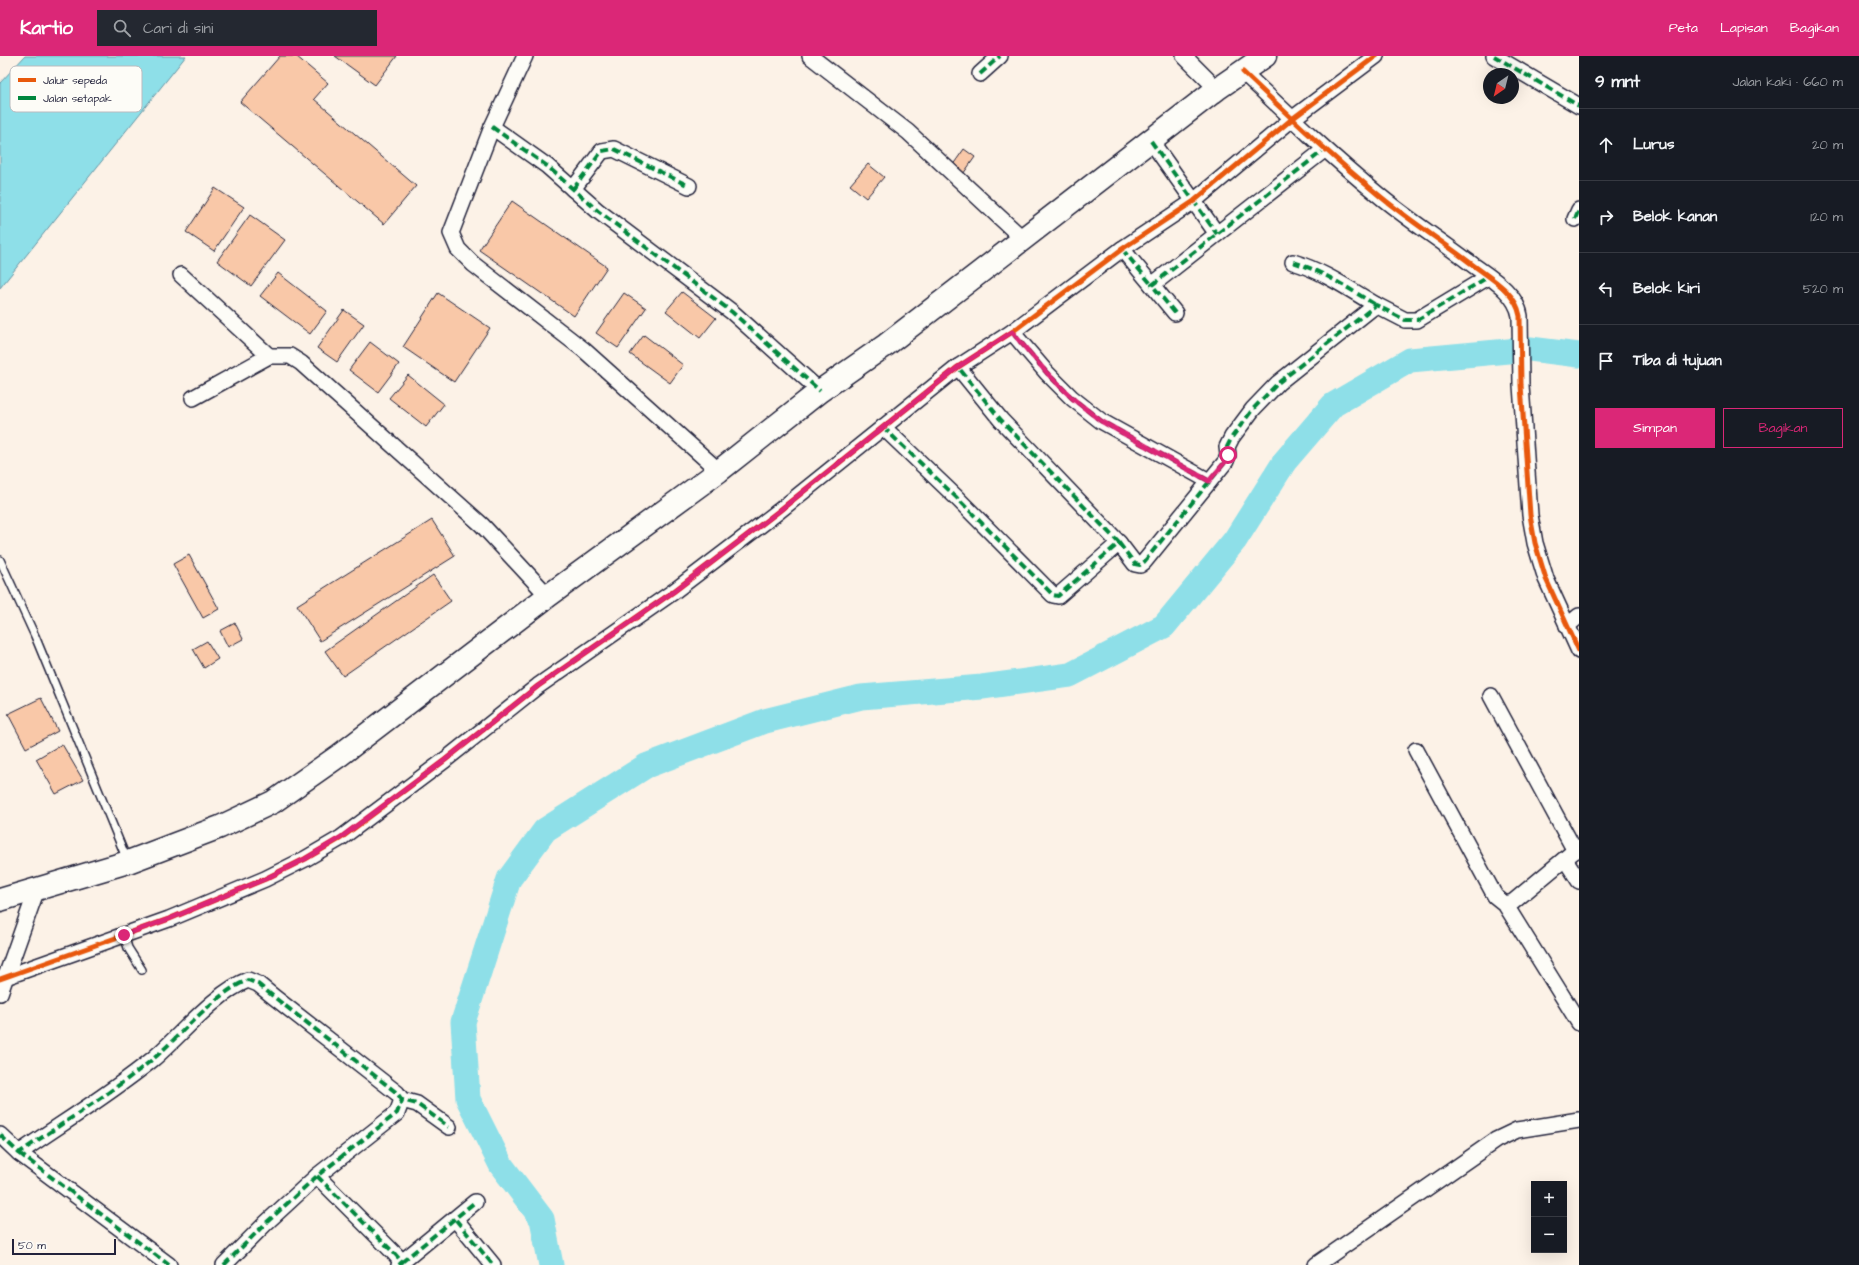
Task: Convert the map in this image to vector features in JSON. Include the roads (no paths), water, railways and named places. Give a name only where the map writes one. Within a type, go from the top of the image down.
[{"type":"highway","points":[[0,900],[128,862],[220,827],[273,802],[340,755],[548,596],[718,471],[820,391],[886,345],[1217,89],[1265,56]]},
{"type":"street","points":[[525,56],[492,127],[451,233],[458,249],[473,264],[584,350],[718,471]]},
{"type":"street","points":[[810,56],[908,132],[1023,239]]},
{"type":"street","points":[[980,74],[1000,56]]},
{"type":"street","points":[[1184,56],[1217,89]]},
{"type":"street","points":[[3,978],[169,919],[265,879],[305,859],[340,838],[445,760],[538,686],[673,592],[767,521],[958,367],[1012,332],[1122,249],[1194,202],[1292,119],[1376,56]]},
{"type":"street","points":[[1494,56],[1579,106]]},
{"type":"street","points":[[1243,72],[1324,150],[1383,198],[1436,236],[1512,297],[1519,310],[1520,316],[1521,385],[1527,488],[1535,543],[1546,579],[1579,651]]},
{"type":"street","points":[[492,127],[547,166],[598,211],[732,312],[820,391]]},
{"type":"street","points":[[1151,141],[1218,234]]},
{"type":"street","points":[[573,189],[602,151],[614,149],[689,186]]},
{"type":"street","points":[[1152,285],[1324,150]]},
{"type":"street","points":[[1122,249],[1175,313]]},
{"type":"street","points":[[1293,262],[1322,273],[1376,305],[1406,320],[1417,320],[1488,277]]},
{"type":"street","points":[[181,275],[269,356]]},
{"type":"street","points":[[958,367],[1001,420],[1119,543],[1135,564],[1142,564],[1226,461],[1228,455],[1227,447],[1232,437],[1253,409],[1278,382],[1376,305]]},
{"type":"street","points":[[1012,332],[1047,373],[1072,398],[1101,421],[1209,481]]},
{"type":"street","points":[[193,398],[269,356],[290,356],[301,363],[482,525],[548,596]]},
{"type":"street","points":[[883,427],[956,497],[1054,595],[1058,596],[1119,543]]},
{"type":"street","points":[[1568,626],[1579,616]]},
{"type":"street","points":[[1490,696],[1573,852],[1579,881]]},
{"type":"street","points":[[1416,750],[1495,896],[1505,904],[1579,1023]]},
{"type":"street","points":[[1505,904],[1513,902],[1573,852]]},
{"type":"street","points":[[0,993],[3,978],[37,889]]},
{"type":"street","points":[[19,1153],[68,1119],[98,1102],[153,1058],[208,1008],[238,984],[248,980],[258,984],[274,996],[397,1093],[402,1100],[417,1104],[449,1127]]},
{"type":"street","points":[[224,1265],[266,1223],[317,1176],[397,1114],[402,1100]]},
{"type":"street","points":[[1316,1265],[1496,1140],[1517,1130],[1579,1120]]},
{"type":"street","points":[[0,1135],[19,1153],[169,1265]]},
{"type":"street","points":[[317,1176],[400,1264],[456,1220],[475,1202]]},
{"type":"street","points":[[456,1220],[493,1265]]},
{"type":"lane","points":[[0,560],[35,636],[128,862]]},
{"type":"lane","points":[[124,935],[128,948],[142,970]]},
{"type":"water","points":[[25,56],[186,56],[142,111],[142,66],[16,66]]},
{"type":"water","points":[[10,72],[10,112],[141,112],[0,288],[0,83]]},
{"type":"waterway","points":[[551,1265],[542,1219],[501,1165],[468,1099],[463,1022],[509,879],[545,830],[646,766],[765,721],[861,697],[982,687],[1070,675],[1164,626],[1235,540],[1285,461],[1333,405],[1410,360],[1530,349],[1579,355]]}]
